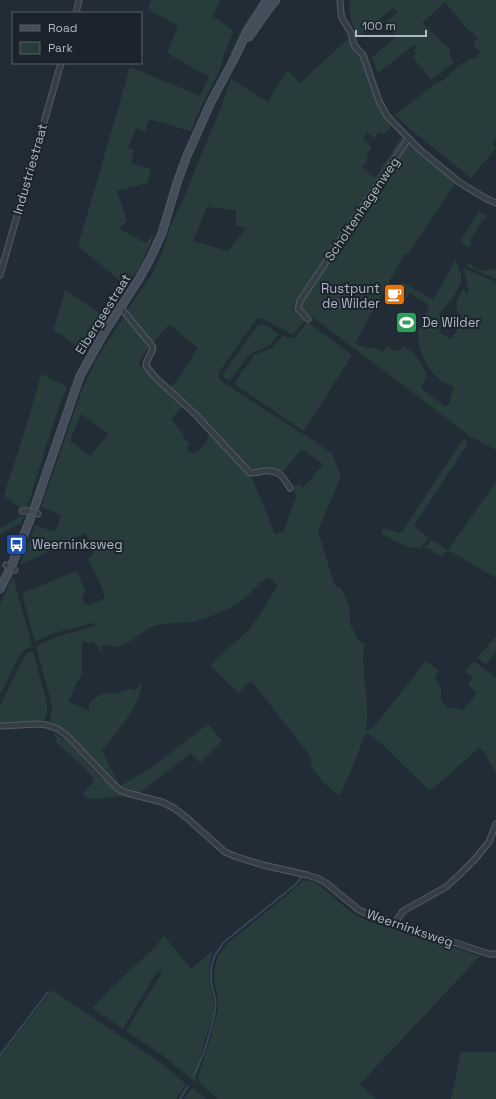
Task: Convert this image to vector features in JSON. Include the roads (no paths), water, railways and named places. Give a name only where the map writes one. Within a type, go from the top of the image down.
[{"type":"main road","name":"Eibergsestraat","points":[[0,589],[36,513],[80,376],[89,358],[139,279],[151,257],[162,233],[177,183],[194,139],[247,32],[267,0]]},
{"type":"main road","name":"Eibergsestraat","points":[[235,57],[276,0]]},
{"type":"street","points":[[76,12],[80,0]]},
{"type":"street","points":[[340,0],[342,18],[352,33],[354,45],[363,55],[379,101],[392,122],[420,150],[463,185],[496,203]]},
{"type":"street","name":"Industriestraat","points":[[0,275],[61,64]]},
{"type":"street","name":"Scholtenhagenweg","points":[[308,319],[298,309],[300,301],[408,139]]},
{"type":"street","points":[[121,308],[153,347],[146,361],[146,366],[156,378],[195,414],[250,473],[273,471],[285,480],[290,488]]},
{"type":"street","points":[[22,511],[36,513]]},
{"type":"street","name":"Weerninksweg","points":[[0,726],[40,724],[58,729],[65,734],[120,790],[162,802],[174,808],[225,852],[263,865],[317,878],[326,883],[359,910],[370,915],[489,954],[496,954]]},
{"type":"street","points":[[395,923],[403,911],[440,891],[459,875],[486,845],[493,834],[496,824]]},
{"type":"water","points":[[339,299],[343,303],[341,308],[334,309],[327,305],[328,302]]},
{"type":"waterway","points":[[193,1076],[204,1052],[214,1018],[216,1002],[211,982],[211,968],[215,955],[224,942],[295,885],[301,878]]},
{"type":"waterway","points":[[0,1055],[48,992]]},
{"type":"waterway","points":[[180,1099],[188,1086]]},
{"type":"place","name":"Rustpunt de Wilder","points":[[395,295]]},
{"type":"place","name":"De Wilder","points":[[406,322]]},
{"type":"place","name":"Weerninksweg","points":[[16,544]]}]
